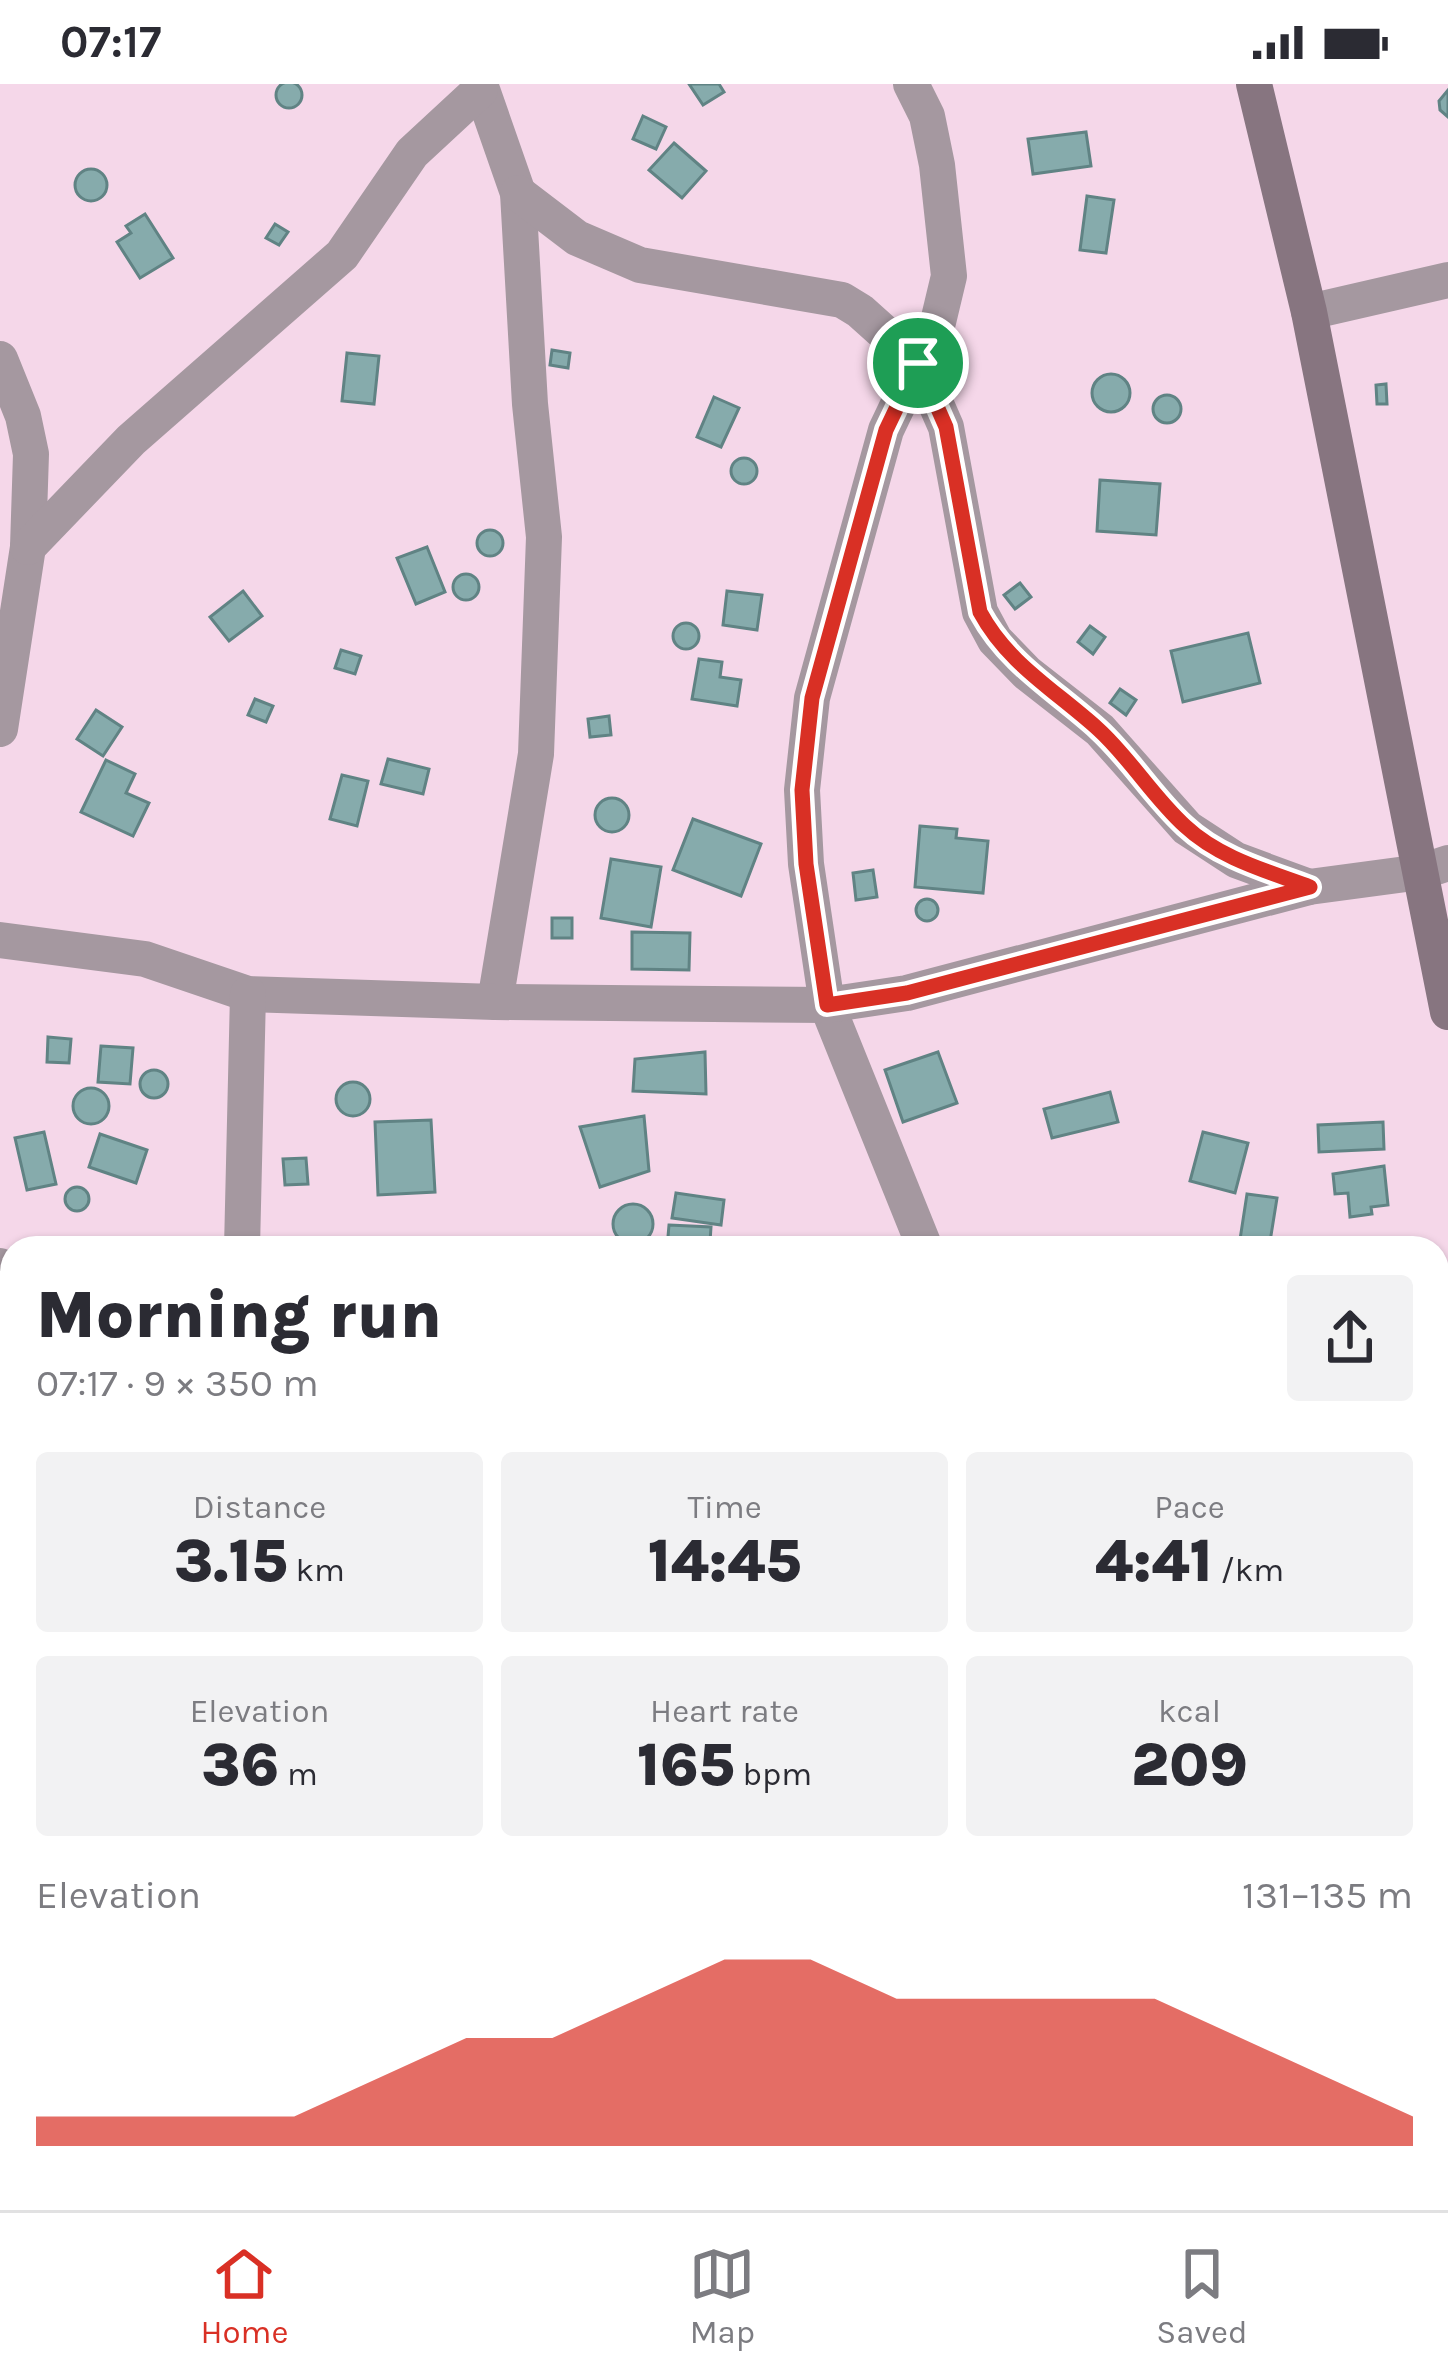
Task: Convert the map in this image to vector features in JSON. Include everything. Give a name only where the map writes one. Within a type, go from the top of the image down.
[{"type":"street","points":[[910,84],[927,116],[949,275],[938,322],[886,430],[812,698],[802,790],[806,864],[827,1005],[921,1236]]},
{"type":"street","points":[[1254,84],[1435,867],[1448,1012]]},
{"type":"street","points":[[28,547],[131,440],[342,255],[412,153],[480,87],[518,193],[530,404],[544,537],[536,754],[495,1002]]},
{"type":"street","points":[[518,193],[577,238],[640,265],[842,300],[860,311],[918,363],[946,427],[980,612],[995,640],[1027,673],[1100,730],[1187,828],[1236,860],[1310,887]]},
{"type":"street","points":[[1309,312],[1448,280]]},
{"type":"street","points":[[0,359],[31,454],[28,547],[0,729]]},
{"type":"street","points":[[0,940],[145,959],[248,994],[827,1005],[907,993],[1310,887],[1435,867]]},
{"type":"street","points":[[242,1236],[248,994]]},
{"type":"building","points":[[289,82],[302,95],[289,108],[276,95]]},
{"type":"building","points":[[689,84],[719,84],[724,92],[703,105]]},
{"type":"building","points":[[1448,90],[1448,117],[1439,101]]},
{"type":"building","points":[[643,116],[666,127],[656,149],[633,139]]},
{"type":"building","points":[[1086,132],[1091,166],[1033,174],[1028,139]]},
{"type":"building","points":[[674,143],[706,171],[682,198],[649,170]]},
{"type":"building","points":[[91,169],[102,174],[107,185],[102,196],[91,201],[80,196],[75,185],[80,174]]},
{"type":"building","points":[[1087,196],[1114,200],[1106,253],[1080,250]]},
{"type":"building","points":[[145,214],[173,258],[140,278],[117,242],[131,233],[126,226]]},
{"type":"building","points":[[275,224],[288,232],[279,245],[266,238]]},
{"type":"building","points":[[552,350],[570,353],[568,368],[550,365]]},
{"type":"building","points":[[347,353],[379,356],[374,404],[342,401]]},
{"type":"building","points":[[1111,374],[1125,379],[1130,393],[1125,407],[1111,412],[1097,407],[1092,393],[1097,379]]},
{"type":"building","points":[[1386,384],[1387,404],[1377,404],[1376,385]]},
{"type":"building","points":[[1167,395],[1177,399],[1181,409],[1177,419],[1167,423],[1157,419],[1153,409],[1157,399]]},
{"type":"building","points":[[714,397],[739,408],[721,447],[697,437]]},
{"type":"building","points":[[744,458],[757,471],[744,484],[731,471]]},
{"type":"building","points":[[1100,480],[1160,484],[1156,535],[1097,531]]},
{"type":"building","points":[[490,530],[503,543],[490,556],[477,543]]},
{"type":"building","points":[[427,547],[445,592],[416,604],[397,558]]},
{"type":"building","points":[[466,574],[479,587],[466,600],[453,587]]},
{"type":"building","points":[[1020,583],[1031,597],[1015,609],[1004,595]]},
{"type":"building","points":[[243,591],[262,616],[229,641],[210,617]]},
{"type":"building","points":[[727,591],[762,595],[757,630],[723,625]]},
{"type":"building","points":[[686,623],[699,636],[686,649],[673,636]]},
{"type":"building","points":[[1090,626],[1105,637],[1093,654],[1078,642]]},
{"type":"building","points":[[1248,633],[1260,683],[1183,702],[1171,651]]},
{"type":"building","points":[[341,650],[361,656],[355,674],[335,668]]},
{"type":"building","points":[[699,659],[722,662],[720,677],[741,680],[737,706],[692,699]]},
{"type":"building","points":[[1120,689],[1136,700],[1126,715],[1110,703]]},
{"type":"building","points":[[255,699],[273,706],[266,722],[248,715]]},
{"type":"building","points":[[96,710],[122,727],[103,756],[77,739]]},
{"type":"building","points":[[609,716],[611,735],[590,737],[588,719]]},
{"type":"building","points":[[388,759],[429,769],[423,794],[381,784]]},
{"type":"building","points":[[106,760],[135,774],[126,793],[149,803],[133,836],[81,812]]},
{"type":"building","points":[[342,775],[368,781],[357,826],[330,819]]},
{"type":"building","points":[[612,798],[624,803],[629,815],[624,827],[612,832],[600,827],[595,815],[600,803]]},
{"type":"building","points":[[693,819],[761,844],[741,896],[673,870]]},
{"type":"building","points":[[920,826],[957,829],[956,838],[988,841],[983,893],[915,887]]},
{"type":"building","points":[[611,859],[661,867],[651,927],[601,918]]},
{"type":"building","points":[[873,870],[877,897],[856,900],[853,873]]},
{"type":"building","points":[[927,899],[938,910],[927,921],[916,910]]},
{"type":"building","points":[[552,918],[572,918],[572,938],[552,938]]},
{"type":"building","points":[[632,932],[690,933],[689,970],[632,969]]},
{"type":"building","points":[[48,1037],[71,1039],[69,1063],[47,1062]]},
{"type":"building","points":[[101,1046],[133,1048],[130,1084],[98,1082]]},
{"type":"building","points":[[705,1052],[706,1094],[633,1091],[635,1059]]},
{"type":"building","points":[[938,1052],[957,1103],[903,1122],[885,1070]]},
{"type":"building","points":[[154,1070],[164,1074],[168,1084],[164,1094],[154,1098],[144,1094],[140,1084],[144,1074]]},
{"type":"building","points":[[353,1082],[365,1087],[370,1099],[365,1111],[353,1116],[341,1111],[336,1099],[341,1087]]},
{"type":"building","points":[[91,1088],[103,1094],[109,1106],[103,1118],[91,1124],[79,1118],[73,1106],[79,1094]]},
{"type":"building","points":[[1110,1092],[1118,1122],[1052,1138],[1044,1109]]},
{"type":"building","points":[[644,1116],[649,1171],[600,1187],[580,1127]]},
{"type":"building","points":[[431,1120],[435,1192],[378,1195],[375,1122]]},
{"type":"building","points":[[1383,1122],[1384,1149],[1319,1152],[1318,1125]]},
{"type":"building","points":[[44,1132],[56,1184],[27,1190],[15,1138]]},
{"type":"building","points":[[1203,1132],[1248,1143],[1235,1193],[1190,1181]]},
{"type":"building","points":[[100,1134],[147,1150],[136,1183],[89,1167]]},
{"type":"building","points":[[306,1158],[308,1184],[285,1185],[283,1159]]},
{"type":"building","points":[[1384,1166],[1388,1205],[1371,1207],[1372,1214],[1350,1217],[1348,1193],[1335,1194],[1333,1174]]},
{"type":"building","points":[[77,1187],[86,1190],[86,1208],[77,1211],[68,1208],[65,1199],[68,1190]]},
{"type":"building","points":[[676,1193],[724,1200],[721,1225],[672,1218]]},
{"type":"building","points":[[1247,1194],[1277,1198],[1271,1236],[1241,1236]]},
{"type":"building","points":[[625,1205],[641,1205],[652,1216],[649,1236],[614,1232],[614,1216]]},
{"type":"building","points":[[669,1225],[711,1227],[710,1236],[668,1236]]},
{"type":"route","points":[[918,363],[946,427],[980,612],[995,640],[1027,673],[1100,730],[1187,828],[1236,860],[1310,887],[907,993],[827,1005],[806,864],[802,790],[812,698],[886,430],[918,363]]}]
